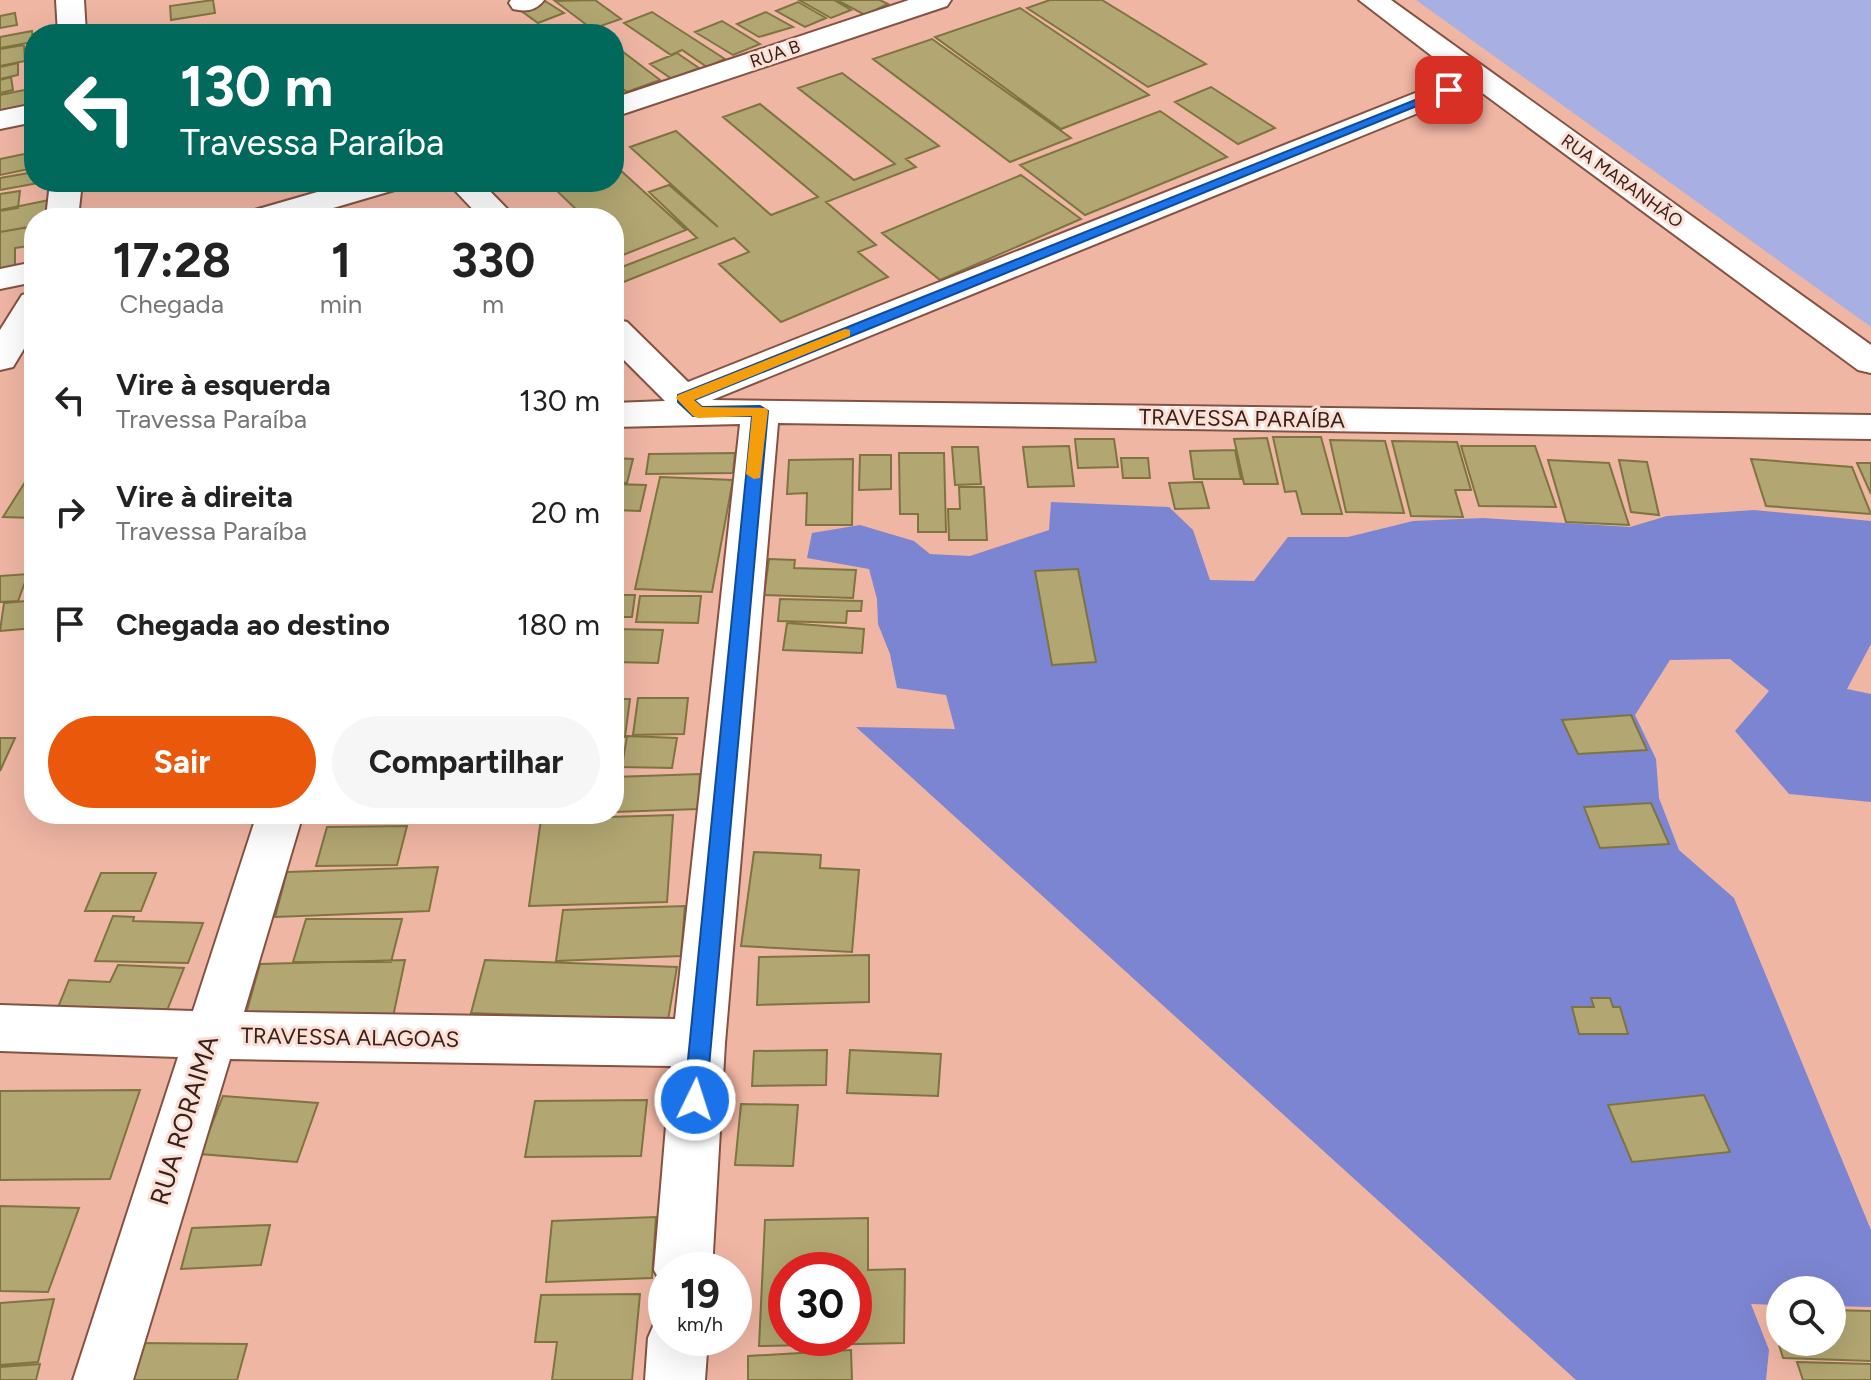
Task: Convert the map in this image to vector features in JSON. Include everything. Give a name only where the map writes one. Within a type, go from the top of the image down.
[{"type":"street","points":[[70,0],[71,24]]},
{"type":"street","name":"RUA B","points":[[624,105],[937,0]]},
{"type":"street","name":"RUA MARANHÃO","points":[[1373,0],[1871,362]]},
{"type":"street","name":"TRAVESSA PARAÍBA","points":[[691,405],[1479,78]]},
{"type":"street","points":[[0,120],[24,115]]},
{"type":"street","points":[[297,208],[353,192]]},
{"type":"street","points":[[473,192],[490,208]]},
{"type":"street","points":[[0,279],[24,274]]},
{"type":"street","points":[[0,359],[24,319]]},
{"type":"street","points":[[624,340],[691,405]]},
{"type":"street","name":"TRAVESSA PARAÍBA","points":[[624,414],[691,405],[760,411],[1871,427]]},
{"type":"street","points":[[684,1252],[699,1043],[760,411]]},
{"type":"street","name":"RUA RORAIMA","points":[[103,1380],[277,824]]},
{"type":"street","name":"TRAVESSA ALAGOAS","points":[[0,1028],[210,1035],[699,1043]]},
{"type":"street","points":[[675,1380],[677,1356]]},
{"type":"shaded area","points":[[1416,0],[1871,0],[1871,327]]},
{"type":"shaded area","points":[[1051,502],[1169,507],[1193,530],[1210,580],[1254,581],[1288,537],[1348,537],[1413,521],[1483,518],[1630,527],[1667,516],[1754,510],[1871,521],[1871,644],[1847,689],[1871,694],[1871,802],[1789,794],[1735,731],[1769,691],[1730,659],[1670,660],[1635,715],[1656,759],[1659,798],[1679,850],[1734,898],[1871,1230],[1871,1307],[1846,1306],[1846,1276],[1766,1276],[1766,1305],[1751,1304],[1766,1342],[1768,1356],[1766,1380],[1576,1380],[856,727],[955,729],[946,695],[897,688],[890,654],[878,624],[877,599],[869,569],[807,558],[812,533],[860,525],[914,541],[930,554],[970,556],[1049,530]]},
{"type":"building","points":[[213,0],[215,13],[171,20],[170,6]]},
{"type":"building","points":[[595,0],[621,19],[606,24],[585,24],[555,1]]},
{"type":"building","points":[[799,0],[834,0],[851,10],[831,18]]},
{"type":"building","points":[[837,0],[880,0],[888,4],[865,15]]},
{"type":"building","points":[[1050,0],[1102,0],[1206,64],[1148,87],[1027,8]]},
{"type":"building","points":[[545,1],[564,13],[538,23],[520,10]]},
{"type":"building","points":[[798,2],[826,18],[805,27],[776,11]]},
{"type":"building","points":[[1020,8],[1149,95],[1061,129],[935,37]]},
{"type":"building","points":[[652,12],[725,59],[707,67],[682,50],[671,55],[624,23]]},
{"type":"building","points":[[766,12],[793,27],[759,37],[737,24]]},
{"type":"building","points":[[15,13],[17,25],[0,28],[0,16]]},
{"type":"building","points":[[722,21],[760,44],[733,55],[695,32]]},
{"type":"building","points":[[24,32],[24,44],[0,48],[0,37]]},
{"type":"building","points":[[932,39],[1071,138],[1010,162],[873,59]]},
{"type":"building","points":[[24,45],[24,61],[0,66],[0,49]]},
{"type":"building","points":[[624,53],[660,80],[627,92],[624,90]]},
{"type":"building","points":[[677,53],[699,68],[672,79],[650,64]]},
{"type":"building","points":[[18,63],[18,75],[0,79],[0,67]]},
{"type":"building","points":[[842,73],[939,146],[906,159],[916,167],[826,202],[876,245],[858,252],[888,277],[781,322],[719,264],[749,252],[734,238],[624,282],[624,266],[697,238],[649,192],[669,185],[718,227],[630,147],[676,131],[771,215],[818,197],[723,117],[760,104],[854,180],[895,164],[798,88]]},
{"type":"building","points":[[11,77],[13,90],[0,93],[0,80]]},
{"type":"building","points":[[1211,87],[1275,128],[1238,144],[1175,102]]},
{"type":"building","points":[[24,90],[24,110],[0,115],[0,95]]},
{"type":"building","points":[[1160,111],[1227,157],[1085,215],[1020,165]]},
{"type":"building","points":[[24,154],[24,170],[0,175],[0,159]]},
{"type":"building","points":[[624,173],[686,230],[624,255],[624,208],[575,208],[558,192],[624,192]]},
{"type":"building","points":[[24,174],[24,186],[0,190],[0,178]]},
{"type":"building","points":[[1021,175],[1081,219],[940,280],[882,233]]},
{"type":"building","points":[[20,191],[18,208],[0,211],[0,194]]},
{"type":"building","points":[[54,199],[53,208],[24,208],[24,228],[0,232],[0,210]]},
{"type":"building","points":[[24,228],[24,247],[15,248],[15,267],[0,270],[0,232]]},
{"type":"building","points":[[1273,437],[1321,437],[1342,514],[1302,514],[1296,491],[1285,492]]},
{"type":"building","points":[[1267,438],[1278,484],[1244,484],[1234,439]]},
{"type":"building","points":[[1075,439],[1114,439],[1118,467],[1078,468]]},
{"type":"building","points":[[1330,440],[1385,441],[1404,513],[1346,512]]},
{"type":"building","points":[[1392,441],[1457,442],[1471,490],[1455,490],[1463,517],[1411,516]]},
{"type":"building","points":[[1069,446],[1074,486],[1028,487],[1023,447]]},
{"type":"building","points":[[1461,446],[1535,446],[1556,507],[1479,506]]},
{"type":"building","points":[[952,447],[978,447],[981,484],[955,485]]},
{"type":"building","points":[[1235,450],[1241,479],[1194,479],[1190,451]]},
{"type":"building","points":[[735,453],[733,473],[646,474],[649,454]]},
{"type":"building","points":[[899,453],[944,453],[946,532],[918,532],[918,514],[900,514]]},
{"type":"building","points":[[860,455],[891,455],[891,489],[859,490]]},
{"type":"building","points":[[1121,458],[1148,458],[1150,478],[1123,478]]},
{"type":"building","points":[[624,459],[633,459],[627,483],[624,483]]},
{"type":"building","points":[[853,459],[852,525],[806,525],[807,493],[787,494],[789,460]]},
{"type":"building","points":[[1751,459],[1852,467],[1871,514],[1766,506]]},
{"type":"building","points":[[1548,460],[1609,463],[1629,525],[1566,522]]},
{"type":"building","points":[[1619,460],[1647,462],[1659,515],[1631,512]]},
{"type":"building","points":[[1857,463],[1871,463],[1871,494]]},
{"type":"building","points":[[660,477],[733,480],[712,592],[635,589]]},
{"type":"building","points":[[1202,482],[1209,508],[1175,509],[1169,483]]},
{"type":"building","points":[[24,484],[24,518],[3,517]]},
{"type":"building","points":[[624,484],[646,485],[640,511],[624,510]]},
{"type":"building","points":[[959,487],[984,487],[987,540],[949,540],[948,509],[960,509]]},
{"type":"building","points":[[769,559],[795,560],[794,568],[856,570],[853,598],[764,595]]},
{"type":"building","points":[[1078,569],[1096,662],[1052,665],[1035,571]]},
{"type":"building","points":[[24,574],[18,601],[0,602],[0,576]]},
{"type":"building","points":[[624,595],[635,595],[632,617],[624,617]]},
{"type":"building","points":[[640,596],[701,596],[698,623],[636,622]]},
{"type":"building","points":[[780,599],[862,601],[861,611],[847,611],[846,623],[778,621]]},
{"type":"building","points":[[24,601],[24,629],[0,631],[4,603]]},
{"type":"building","points":[[787,623],[864,629],[862,653],[783,650]]},
{"type":"building","points":[[624,629],[663,630],[658,663],[624,662]]},
{"type":"building","points":[[638,698],[688,698],[684,734],[633,735]]},
{"type":"building","points":[[624,699],[630,699],[625,737]]},
{"type":"building","points":[[1631,715],[1647,750],[1578,754],[1562,720]]},
{"type":"building","points":[[627,736],[677,738],[672,768],[624,767]]},
{"type":"building","points":[[0,738],[15,738],[0,771]]},
{"type":"building","points":[[700,774],[698,809],[624,812],[624,777]]},
{"type":"building","points":[[1651,803],[1669,844],[1600,848],[1584,807]]},
{"type":"building","points":[[673,815],[667,902],[529,906],[540,824],[624,824],[624,816]]},
{"type":"building","points":[[407,826],[397,865],[316,866],[327,827]]},
{"type":"building","points":[[754,852],[821,855],[820,868],[859,870],[852,952],[741,946]]},
{"type":"building","points":[[438,867],[429,911],[275,917],[287,872]]},
{"type":"building","points":[[101,873],[156,873],[141,911],[85,911]]},
{"type":"building","points":[[685,906],[681,956],[556,961],[563,910]]},
{"type":"building","points":[[113,916],[134,917],[133,921],[203,923],[188,963],[95,961]]},
{"type":"building","points":[[306,919],[402,919],[391,962],[293,962]]},
{"type":"building","points":[[869,955],[869,1002],[757,1005],[759,957]]},
{"type":"building","points":[[405,960],[393,1017],[244,1021],[260,964]]},
{"type":"building","points":[[485,960],[677,967],[668,1020],[471,1013]]},
{"type":"building","points":[[118,965],[184,968],[164,1018],[55,1015],[69,980],[110,982]]},
{"type":"building","points":[[1591,998],[1610,998],[1613,1007],[1620,1007],[1628,1034],[1579,1034],[1572,1007],[1594,1007]]},
{"type":"building","points":[[827,1050],[826,1085],[752,1086],[754,1051]]},
{"type":"building","points":[[850,1050],[941,1054],[938,1096],[847,1093]]},
{"type":"building","points":[[140,1090],[110,1179],[0,1180],[0,1091]]},
{"type":"building","points":[[1704,1095],[1730,1152],[1632,1162],[1608,1105]]},
{"type":"building","points":[[223,1096],[318,1103],[297,1162],[200,1154]]},
{"type":"building","points":[[647,1100],[641,1156],[525,1157],[535,1101]]},
{"type":"building","points":[[741,1104],[798,1105],[793,1166],[735,1165]]},
{"type":"building","points":[[0,1206],[79,1208],[48,1292],[0,1291]]},
{"type":"building","points":[[656,1217],[654,1252],[648,1252],[648,1278],[546,1282],[552,1221]]},
{"type":"building","points":[[868,1218],[868,1252],[768,1252],[768,1346],[759,1346],[765,1220]]},
{"type":"building","points":[[270,1225],[261,1265],[181,1269],[192,1228]]},
{"type":"building","points":[[905,1269],[904,1343],[872,1344],[872,1270]]},
{"type":"building","points":[[640,1294],[632,1380],[552,1380],[557,1342],[535,1342],[541,1295]]},
{"type":"building","points":[[54,1299],[38,1362],[0,1365],[0,1303]]},
{"type":"building","points":[[1846,1310],[1871,1311],[1871,1361],[1783,1358],[1846,1356]]},
{"type":"building","points":[[138,1343],[247,1344],[237,1380],[126,1380]]},
{"type":"building","points":[[748,1356],[851,1356],[852,1380],[748,1380]]},
{"type":"building","points":[[1797,1362],[1871,1364],[1871,1380],[1803,1380]]},
{"type":"building","points":[[40,1364],[36,1380],[0,1380],[0,1367]]},
{"type":"slow traffic","points":[[754,474],[760,411],[698,413],[683,398],[845,333]]},
{"type":"route","points":[[695,1100],[760,411],[698,413],[683,398],[1449,90]]}]
